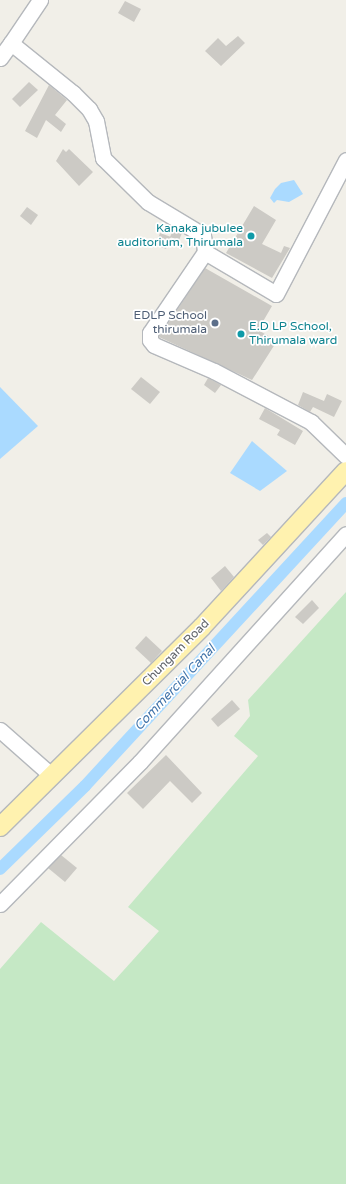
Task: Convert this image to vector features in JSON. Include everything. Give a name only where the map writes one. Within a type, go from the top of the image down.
[{"type":"main road","name":"Chungam Road","points":[[0,828],[202,627],[346,472]]},
{"type":"street","points":[[0,58],[40,0]]},
{"type":"street","points":[[11,43],[89,108],[96,121],[103,158],[148,202],[203,235],[205,252],[150,333],[150,340],[154,345],[214,371],[263,399],[311,422],[346,456]]},
{"type":"street","points":[[205,252],[276,294],[346,160]]},
{"type":"street","points":[[0,904],[140,762],[346,534]]},
{"type":"street","points":[[0,730],[52,776]]},
{"type":"green space","points":[[346,592],[346,1184],[0,1184],[0,969],[41,922],[114,981],[159,931],[128,907],[258,756],[234,736],[250,716],[248,700]]},
{"type":"water","points":[[294,180],[303,194],[289,202],[277,200],[274,203],[270,198],[275,189],[281,183]]},
{"type":"water","points":[[0,387],[38,426],[0,459]]},
{"type":"water","points":[[252,441],[287,471],[260,491],[230,473]]},
{"type":"building","points":[[125,1],[141,9],[134,22],[118,13]]},
{"type":"building","points":[[238,36],[245,43],[221,66],[205,51],[218,38],[226,46]]},
{"type":"building","points":[[29,82],[38,90],[20,107],[12,99]]},
{"type":"building","points":[[49,85],[67,100],[55,115],[66,124],[61,132],[46,120],[37,138],[25,131]]},
{"type":"building","points":[[63,149],[66,152],[69,149],[93,172],[79,186],[56,161]]},
{"type":"building","name":"Kanaka jubulee auditorium, Thirumala","points":[[254,206],[276,220],[262,244],[281,253],[284,246],[290,248],[272,278],[226,253]]},
{"type":"building","points":[[27,207],[38,215],[31,225],[20,216]]},
{"type":"building","points":[[174,228],[182,233],[179,240],[170,237]]},
{"type":"building","points":[[160,233],[171,237],[166,249],[156,245]]},
{"type":"building","name":"EDLP School thirumala","points":[[205,268],[272,306],[258,330],[277,341],[252,380],[159,337]]},
{"type":"building","points":[[141,377],[160,392],[150,404],[131,389]]},
{"type":"building","points":[[208,378],[221,385],[215,393],[204,385]]},
{"type":"building","points":[[303,392],[324,401],[327,394],[342,401],[334,417],[313,407],[310,412],[298,405]]},
{"type":"building","points":[[265,408],[303,431],[295,445],[277,435],[280,430],[259,419]]},
{"type":"building","points":[[267,533],[271,537],[263,545],[258,540]]},
{"type":"building","points":[[225,566],[234,577],[221,591],[211,578]]},
{"type":"building","points":[[312,600],[319,608],[303,624],[295,617]]},
{"type":"building","points":[[146,636],[162,651],[151,663],[135,648]]},
{"type":"building","points":[[232,700],[240,709],[218,727],[211,719]]},
{"type":"building","points":[[166,755],[202,793],[192,803],[170,781],[143,809],[127,793]]},
{"type":"building","points":[[61,855],[77,868],[65,882],[48,868]]},
{"type":"waterway","name":"Commercial Canal","points":[[0,869],[85,786],[346,503]]},
{"type":"place","name":"Kanaka jubulee auditorium, Thirumala","points":[[251,236]]},
{"type":"place","name":"EDLP School thirumala","points":[[215,323]]},
{"type":"place","name":"E.D LP School, Thirumala ward","points":[[241,334]]}]
